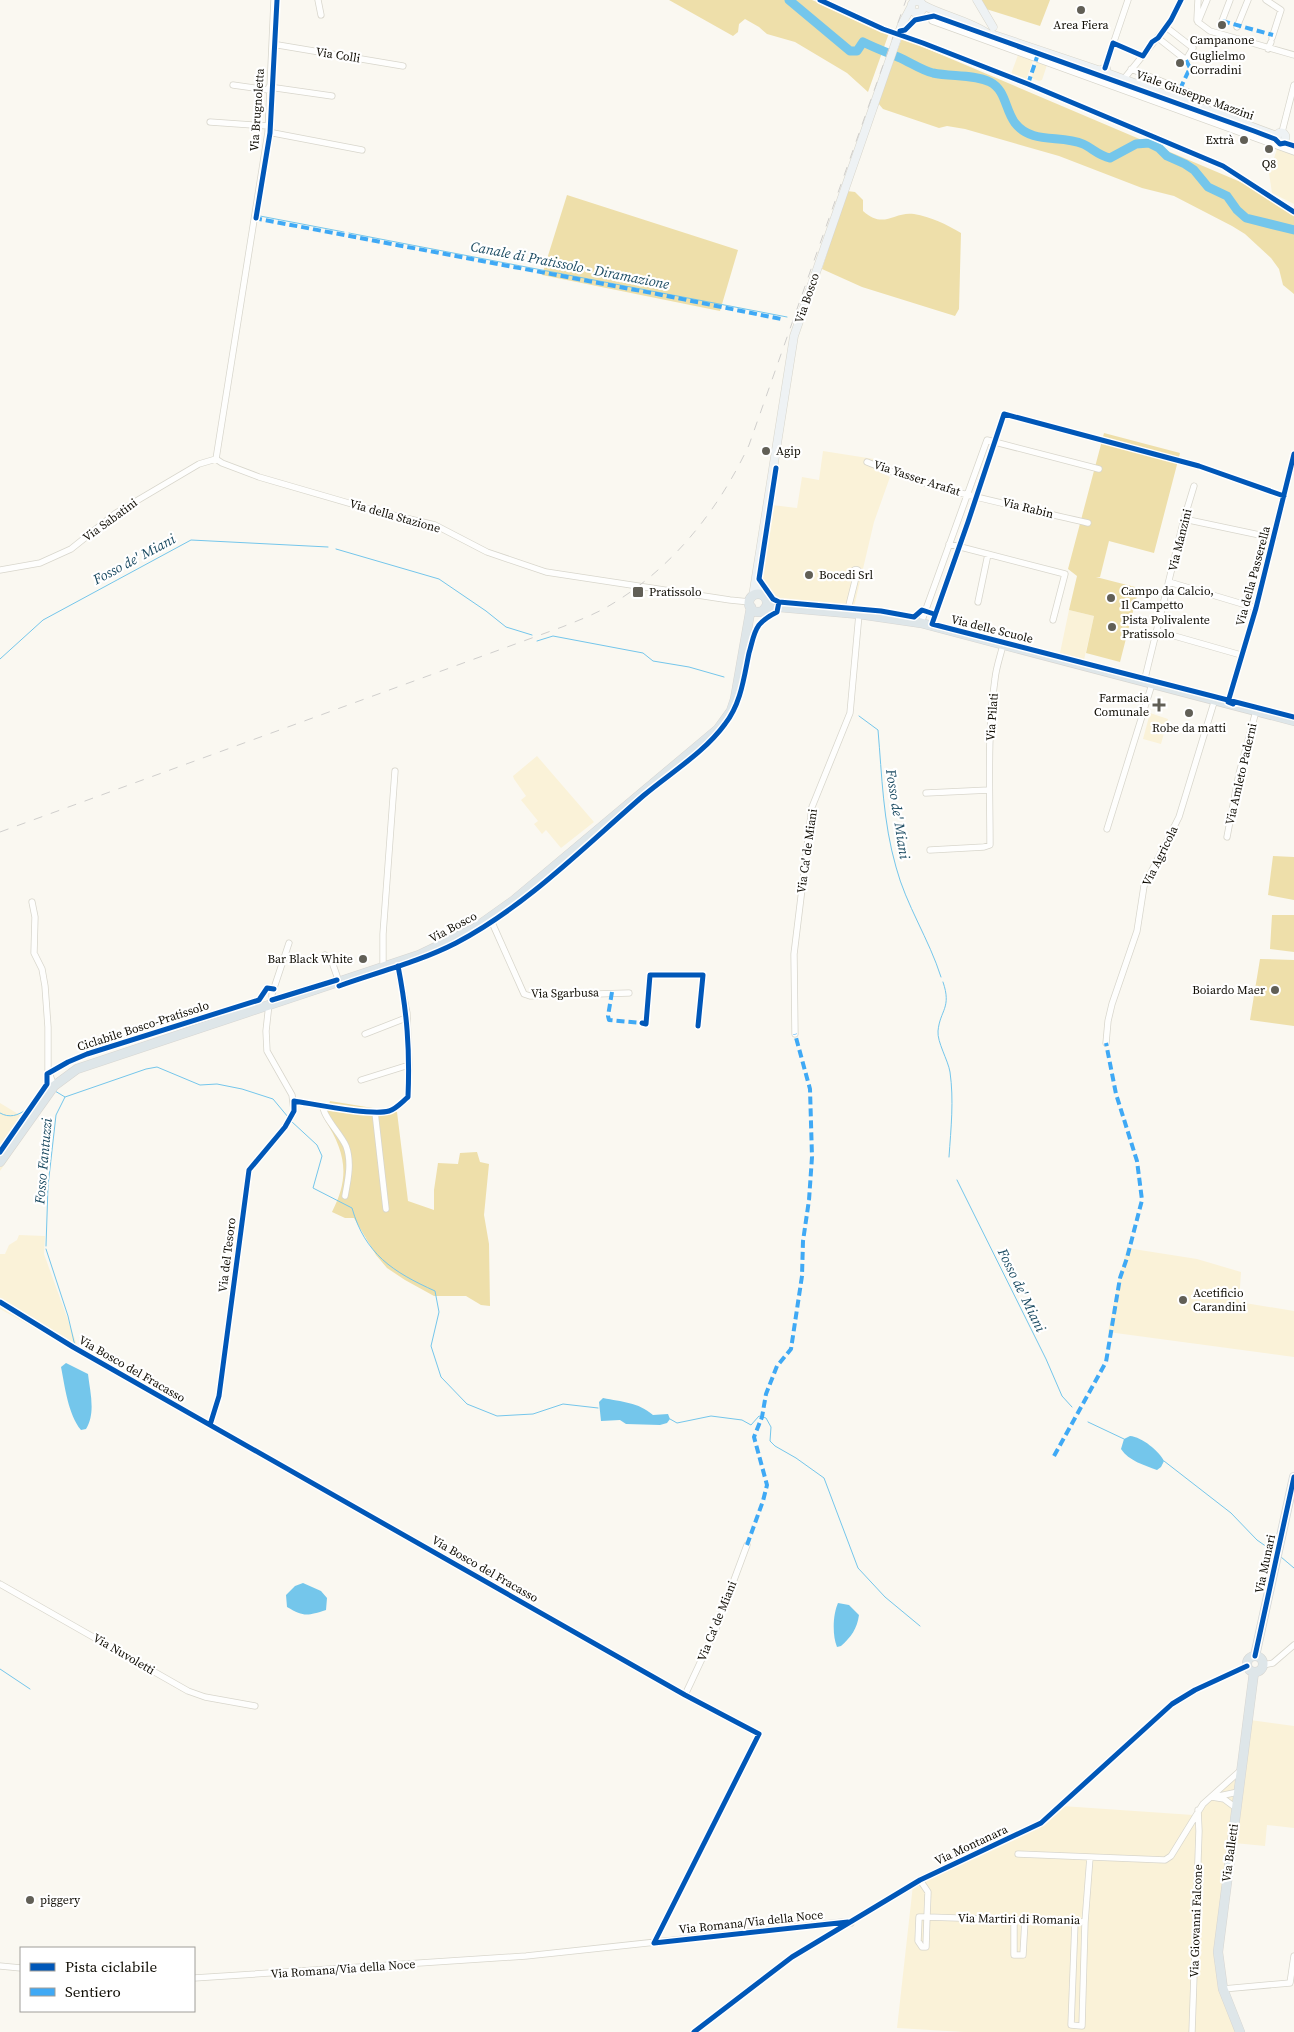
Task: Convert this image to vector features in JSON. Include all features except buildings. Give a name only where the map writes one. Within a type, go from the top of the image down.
[{"type":"main road","points":[[977,0],[986,15],[990,29]]},
{"type":"main road","name":"Viale Giuseppe Mazzini","points":[[918,5],[976,26],[990,29],[1294,142]]},
{"type":"main road","name":"Via Bosco","points":[[0,1162],[52,1090],[76,1069],[98,1060],[383,968],[457,938],[490,918],[718,728],[730,711],[735,699],[794,336],[901,30],[918,5]]},
{"type":"main road","name":"Via Bosco","points":[[747,634],[767,604],[758,585],[756,575]]},
{"type":"main road","points":[[764,610],[755,611],[751,602],[758,594],[765,597]]},
{"type":"main road","name":"Via delle Scuole","points":[[765,597],[779,607]]},
{"type":"main road","name":"Via delle Scuole","points":[[764,610],[779,607],[859,614],[921,623],[1003,646],[1228,702],[1294,721]]},
{"type":"main road","name":"Via Munari","points":[[1256,1656],[1294,1477]]},
{"type":"main road","points":[[1256,1656],[1262,1659],[1263,1665],[1260,1670],[1250,1669],[1249,1659],[1256,1656]]},
{"type":"main road","name":"Via Balletti","points":[[1240,2032],[1223,1989],[1219,1969],[1218,1946],[1241,1770],[1250,1669]]},
{"type":"street","name":"Via Brugnoletta","points":[[216,459],[215,454],[236,341],[268,129],[274,0]]},
{"type":"street","points":[[318,0],[321,15]]},
{"type":"street","points":[[1104,71],[1128,0]]},
{"type":"street","points":[[1198,0],[1198,22],[1206,29],[1217,33],[1235,32],[1268,49],[1294,55]]},
{"type":"street","points":[[1198,22],[1207,0]]},
{"type":"street","points":[[1217,33],[1230,0]]},
{"type":"street","points":[[1235,32],[1248,0]]},
{"type":"street","points":[[1266,0],[1281,10],[1268,49]]},
{"type":"street","name":"Viale Giuseppe Mazzini","points":[[932,21],[1294,152]]},
{"type":"street","points":[[1123,80],[1166,27],[1193,48],[1186,60],[1158,38]]},
{"type":"street","points":[[1113,43],[1143,56]]},
{"type":"street","name":"Via Colli","points":[[272,44],[404,66]]},
{"type":"street","points":[[1131,69],[1208,100]]},
{"type":"street","points":[[233,85],[332,96]]},
{"type":"street","points":[[1282,136],[1294,85]]},
{"type":"street","points":[[210,122],[268,129],[362,150]]},
{"type":"street","points":[[921,623],[987,440],[1099,469]]},
{"type":"street","name":"Via della Passerella","points":[[1228,702],[1256,608],[1294,454]]},
{"type":"street","name":"Via Sabatini","points":[[0,570],[40,563],[71,549],[116,513],[199,464],[216,459]]},
{"type":"street","name":"Via della Stazione","points":[[216,459],[259,477],[376,511],[435,525],[487,552],[546,572],[751,602]]},
{"type":"street","name":"Via Yasser Arafat","points":[[867,462],[888,471],[967,494]]},
{"type":"street","name":"Via Manzini","points":[[1148,683],[1157,631],[1184,519],[1194,486]]},
{"type":"street","name":"Via Rabin","points":[[967,494],[1088,523]]},
{"type":"street","points":[[1184,519],[1274,538]]},
{"type":"street","points":[[949,544],[1072,577]]},
{"type":"street","points":[[978,602],[988,554]]},
{"type":"street","points":[[1053,620],[1065,574]]},
{"type":"street","points":[[848,613],[856,577]]},
{"type":"street","points":[[1169,582],[1256,608]]},
{"type":"street","name":"Via Ca' de Miani","points":[[795,1034],[794,954],[812,808],[850,713],[859,614]]},
{"type":"street","points":[[1157,631],[1241,655]]},
{"type":"street","name":"Via Pilati","points":[[930,850],[990,845],[989,790],[995,678],[1003,646]]},
{"type":"street","points":[[1107,829],[1148,683]]},
{"type":"street","name":"Via Agricola","points":[[1106,1043],[1112,1004],[1138,932],[1144,886],[1179,817],[1215,699]]},
{"type":"street","name":"Via Amleto Paderni","points":[[1227,837],[1239,774],[1256,711]]},
{"type":"street","points":[[383,968],[383,934],[395,772]]},
{"type":"street","points":[[926,793],[989,790]]},
{"type":"street","points":[[32,902],[35,917],[34,953],[42,969],[45,986],[48,1027],[48,1070],[52,1090]]},
{"type":"street","name":"Via Sgarbusa","points":[[490,918],[524,994],[530,996],[628,993]]},
{"type":"street","points":[[289,943],[272,994],[266,1031],[267,1051],[294,1101],[375,1112],[389,1111],[400,1105],[408,1097],[409,1065],[406,1007],[397,963]]},
{"type":"street","points":[[325,955],[331,959],[339,982]]},
{"type":"street","points":[[365,1034],[406,1018]]},
{"type":"street","points":[[361,1080],[409,1065]]},
{"type":"street","name":"Via del Tesoro","points":[[210,1425],[219,1396],[249,1170],[285,1127],[294,1111],[294,1101]]},
{"type":"street","points":[[323,1106],[324,1112],[341,1137],[348,1154],[350,1163],[345,1196]]},
{"type":"street","points":[[375,1112],[386,1209]]},
{"type":"street","name":"Via Bosco del Fracasso","points":[[0,1302],[73,1347],[210,1425],[685,1695],[759,1734],[654,1943]]},
{"type":"street","name":"Via Ca' de Miani","points":[[685,1695],[715,1631],[747,1545]]},
{"type":"street","name":"Via Nuvoletti","points":[[0,1584],[188,1691],[205,1697],[255,1706]]},
{"type":"street","points":[[1263,1665],[1273,1663],[1294,1646]]},
{"type":"street","name":"Via Montanara","points":[[694,2032],[792,1957],[920,1880],[1040,1823],[1172,1704],[1195,1690],[1250,1669]]},
{"type":"street","points":[[1018,1854],[1165,1860],[1171,1856],[1198,1810],[1241,1770]]},
{"type":"street","points":[[1214,1794],[1232,1785],[1238,1790]]},
{"type":"street","points":[[1214,1794],[1236,1808]]},
{"type":"street","name":"Via Giovanni Falcone","points":[[1192,2032],[1198,1810]]},
{"type":"street","name":"Via Martiri di Romania","points":[[927,1917],[1085,1922],[1090,1857]]},
{"type":"street","points":[[920,1880],[928,1892],[926,1947],[922,1947],[918,1941],[919,1917],[927,1917]]},
{"type":"street","points":[[1014,1920],[1014,1955],[1023,1955],[1025,1920]]},
{"type":"street","name":"Via Romana/Via della Noce","points":[[195,1978],[491,1960],[842,1922],[851,1923]]},
{"type":"street","points":[[1075,1922],[1071,2025],[1082,2026],[1085,1922]]},
{"type":"street","points":[[1223,1989],[1290,1983],[1294,1956]]},
{"type":"street","points":[[0,1966],[20,1968]]},
{"type":"shaded area","points":[[669,0],[812,0],[889,33],[868,92],[847,73],[795,42],[767,34],[745,19],[739,24],[738,32],[733,36]]},
{"type":"shaded area","points":[[981,0],[1050,0],[1040,26],[986,9]]},
{"type":"shaded area","points":[[902,38],[1250,186],[1294,210],[1294,294],[1283,285],[1279,269],[1271,258],[1245,234],[1174,196],[1142,188],[1059,156],[965,129],[947,126],[939,128],[883,109],[878,103]]},
{"type":"shaded area","points":[[1018,55],[1033,60],[1026,80],[1011,74]]},
{"type":"shaded area","points":[[1036,62],[1047,65],[1042,80],[1039,81],[1031,78]]},
{"type":"shaded area","points":[[1277,149],[1294,155],[1294,204],[1272,193],[1269,173]]},
{"type":"shaded area","points":[[847,191],[855,192],[863,200],[863,211],[877,219],[883,220],[914,214],[938,221],[961,233],[959,309],[955,316],[862,287],[822,269]]},
{"type":"shaded area","points":[[567,195],[738,250],[720,311],[542,275]]},
{"type":"shaded area","points":[[1104,433],[1180,453],[1154,553],[1109,541],[1100,577],[1096,577],[1139,588],[1120,662],[1086,653],[1094,616],[1069,610],[1077,576],[1068,569]]},
{"type":"shaded area","points":[[823,451],[874,459],[872,468],[890,477],[874,522],[854,607],[774,600],[760,581],[772,505],[797,508],[802,477],[819,480]]},
{"type":"shaded area","points":[[1069,610],[1094,616],[1084,660],[1060,653]]},
{"type":"shaded area","points":[[1150,713],[1168,719],[1161,744],[1143,739]]},
{"type":"shaded area","points":[[537,756],[594,822],[561,848],[546,830],[542,834],[534,824],[538,821],[521,800],[526,796],[513,776]]},
{"type":"shaded area","points":[[1273,856],[1294,857],[1294,900],[1268,895]]},
{"type":"shaded area","points":[[1272,915],[1294,915],[1294,952],[1270,949]]},
{"type":"shaded area","name":"Boiardo Maer","points":[[1260,959],[1294,960],[1294,1026],[1250,1020]]},
{"type":"shaded area","points":[[330,1101],[397,1112],[408,1201],[434,1210],[434,1190],[438,1163],[458,1164],[460,1153],[477,1152],[480,1162],[489,1164],[484,1215],[489,1244],[490,1306],[481,1305],[466,1296],[434,1296],[405,1280],[387,1268],[376,1255],[354,1218],[345,1218],[332,1212],[341,1188],[343,1165],[337,1143],[325,1120]]},
{"type":"shaded area","points":[[0,1103],[33,1123],[0,1171]]},
{"type":"shaded area","points":[[19,1235],[45,1236],[44,1254],[80,1353],[0,1309],[0,1254],[5,1254],[9,1245],[17,1240]]},
{"type":"shaded area","points":[[1127,1248],[1197,1259],[1241,1272],[1239,1302],[1294,1311],[1294,1357],[1108,1332]]},
{"type":"shaded area","points":[[1250,1720],[1294,1726],[1294,1828],[1267,1825],[1265,1846],[1234,1843],[1220,1939],[1226,1991],[1242,2032],[964,2032],[897,2028],[913,1885],[1009,1840],[1062,1806],[1193,1815],[1220,1788],[1243,1773]]},
{"type":"water","points":[[66,1363],[88,1374],[92,1409],[86,1429],[81,1430],[70,1408],[61,1367]]},
{"type":"water","points":[[603,1398],[642,1407],[653,1415],[668,1414],[670,1419],[667,1423],[660,1425],[626,1424],[620,1420],[601,1421],[599,1402]]},
{"type":"water","points":[[1130,1436],[1150,1445],[1158,1453],[1164,1461],[1161,1467],[1157,1470],[1132,1460],[1124,1453],[1121,1449],[1124,1439]]},
{"type":"water","points":[[303,1583],[321,1591],[327,1598],[326,1610],[306,1614],[298,1613],[287,1607],[286,1595],[295,1586]]},
{"type":"water","points":[[838,1603],[849,1605],[859,1615],[851,1636],[841,1646],[837,1647],[834,1637],[834,1625]]},
{"type":"waterway","points":[[789,0],[850,51],[857,51],[863,42],[929,72],[983,79],[990,82],[999,90],[1015,123],[1022,130],[1030,134],[1038,137],[1074,141],[1083,144],[1102,156],[1110,158],[1136,144],[1149,143],[1159,148],[1167,156],[1194,170],[1208,187],[1227,196],[1237,210],[1246,218],[1294,230]]},
{"type":"waterway","name":"Canale di Pratissolo - Diramazione","points":[[260,216],[344,232]]},
{"type":"waterway","name":"Canale di Pratissolo - Diramazione","points":[[349,233],[787,317]]},
{"type":"waterway","name":"Fosso de' Miani","points":[[0,659],[43,620],[191,540],[328,547]]},
{"type":"waterway","name":"Fosso de' Miani","points":[[336,549],[439,579],[506,627],[532,635]]},
{"type":"waterway","name":"Fosso de' Miani","points":[[537,641],[553,636],[643,653],[653,661],[689,667],[724,677]]},
{"type":"waterway","name":"Fosso de' Miani","points":[[859,716],[878,730],[884,799],[892,850],[900,881],[941,977]]},
{"type":"waterway","name":"Fosso de' Miani","points":[[943,982],[946,1003],[939,1024],[938,1035],[949,1067],[952,1093],[949,1157]]},
{"type":"waterway","points":[[65,1097],[146,1069],[157,1067],[200,1085],[217,1084],[242,1089],[273,1099],[288,1117]]},
{"type":"waterway","name":"Fosso Fantuzzi","points":[[0,1113],[14,1116],[26,1110],[47,1089]]},
{"type":"waterway","name":"Fosso Fantuzzi","points":[[46,1246],[48,1186],[56,1115],[65,1097],[55,1091]]},
{"type":"waterway","points":[[291,1121],[317,1145],[322,1156],[313,1188],[352,1208],[365,1238],[383,1260],[394,1269],[435,1291],[439,1312],[431,1346],[441,1377],[467,1404],[497,1416],[533,1414],[563,1404],[598,1408]]},
{"type":"waterway","name":"Fosso de' Miani","points":[[957,1180],[1046,1359],[1062,1396],[1072,1407]]},
{"type":"waterway","name":"Fosso Fantuzzi","points":[[46,1249],[68,1316],[75,1346]]},
{"type":"waterway","points":[[670,1419],[677,1423],[711,1416],[742,1420],[751,1425],[759,1416],[766,1418],[771,1427],[770,1441],[824,1478],[858,1568],[885,1597],[920,1626]]},
{"type":"waterway","name":"Fosso de' Miani","points":[[1088,1422],[1124,1439]]},
{"type":"waterway","name":"Fosso de' Miani","points":[[1164,1461],[1231,1513],[1257,1540],[1274,1552]]},
{"type":"waterway","name":"Fosso de' Miani","points":[[1281,1557],[1294,1568]]},
{"type":"waterway","points":[[0,1669],[30,1689]]},
{"type":"railway","points":[[0,832],[562,627],[607,607],[630,592],[672,557],[707,516],[723,493],[749,445],[906,0]]},
{"type":"marked path","points":[[1222,21],[1273,35]]},
{"type":"marked path","points":[[1028,84],[1038,54],[1043,55]]},
{"type":"marked path","points":[[1180,89],[1190,68],[1186,60]]},
{"type":"marked path","points":[[254,218],[781,319]]},
{"type":"marked path","points":[[612,992],[609,1020],[642,1023]]},
{"type":"marked path","points":[[747,1545],[767,1485],[754,1437],[762,1417],[766,1394],[777,1366],[791,1349],[802,1276],[803,1241],[809,1200],[812,1157],[810,1089],[795,1034]]},
{"type":"marked path","points":[[1054,1456],[1106,1362],[1120,1278],[1142,1200],[1137,1161],[1116,1094],[1106,1043]]},
{"type":"cycle path","points":[[256,218],[270,133],[277,0]]},
{"type":"cycle path","points":[[820,0],[883,29],[1028,84],[1223,166],[1294,212]]},
{"type":"cycle path","points":[[1105,68],[1113,43],[1143,56],[1171,20],[1181,0]]},
{"type":"cycle path","points":[[900,31],[905,30],[915,20],[934,16],[1254,131],[1275,139],[1280,144],[1285,143],[1294,146]]},
{"type":"cycle path","points":[[1284,496],[1199,466],[1004,414],[932,624],[1294,717]]},
{"type":"cycle path","points":[[1233,704],[1228,702],[1256,608],[1294,454]]},
{"type":"cycle path","points":[[776,468],[759,579],[773,599],[779,602],[881,611],[914,617],[922,610],[934,614]]},
{"type":"cycle path","points":[[339,986],[428,956],[482,928],[530,894],[643,796],[697,753],[717,734],[735,708],[755,631],[763,621],[777,612],[779,602]]},
{"type":"cycle path","points":[[210,1425],[219,1396],[249,1170],[285,1127],[294,1111],[294,1101],[356,1111],[381,1112],[394,1109],[408,1097],[409,1063],[407,1031],[398,966]]},
{"type":"cycle path","points":[[642,1023],[646,1024],[650,975],[703,975],[698,1026]]},
{"type":"cycle path","points":[[272,1000],[337,980]]},
{"type":"cycle path","name":"Ciclabile Bosco-Pratissolo","points":[[0,1152],[47,1084],[47,1074],[87,1054],[259,1000],[267,988],[274,989]]},
{"type":"cycle path","points":[[0,1302],[73,1347],[685,1695],[759,1734],[654,1943]]},
{"type":"cycle path","points":[[1255,1656],[1294,1477]]},
{"type":"cycle path","points":[[694,2032],[792,1957],[920,1880],[1041,1823],[1172,1704],[1195,1690],[1247,1666]]},
{"type":"cycle path","points":[[654,1943],[848,1922]]},
{"type":"place","name":"Area Fiera","points":[[1081,10]]},
{"type":"place","name":"Campanone","points":[[1222,25]]},
{"type":"place","name":"Guglielmo Corradini","points":[[1180,63]]},
{"type":"place","name":"Extrà","points":[[1244,140]]},
{"type":"place","name":"Q8","points":[[1269,149]]},
{"type":"place","name":"Agip","points":[[766,451]]},
{"type":"place","name":"Bocedi Srl","points":[[809,575]]},
{"type":"place","name":"Pratissolo","points":[[638,592]]},
{"type":"place","name":"Campo da Calcio, Il Campetto","points":[[1111,598]]},
{"type":"place","name":"Pista Polivalente Pratissolo","points":[[1112,627]]},
{"type":"place","name":"Farmacia Comunale","points":[[1159,705]]},
{"type":"place","name":"Robe da matti","points":[[1189,713]]},
{"type":"place","name":"Bar Black White","points":[[363,959]]},
{"type":"place","name":"Boiardo Maer","points":[[1275,990]]},
{"type":"place","name":"Acetificio Carandini","points":[[1183,1300]]},
{"type":"place","name":"piggery","points":[[30,1900]]}]
